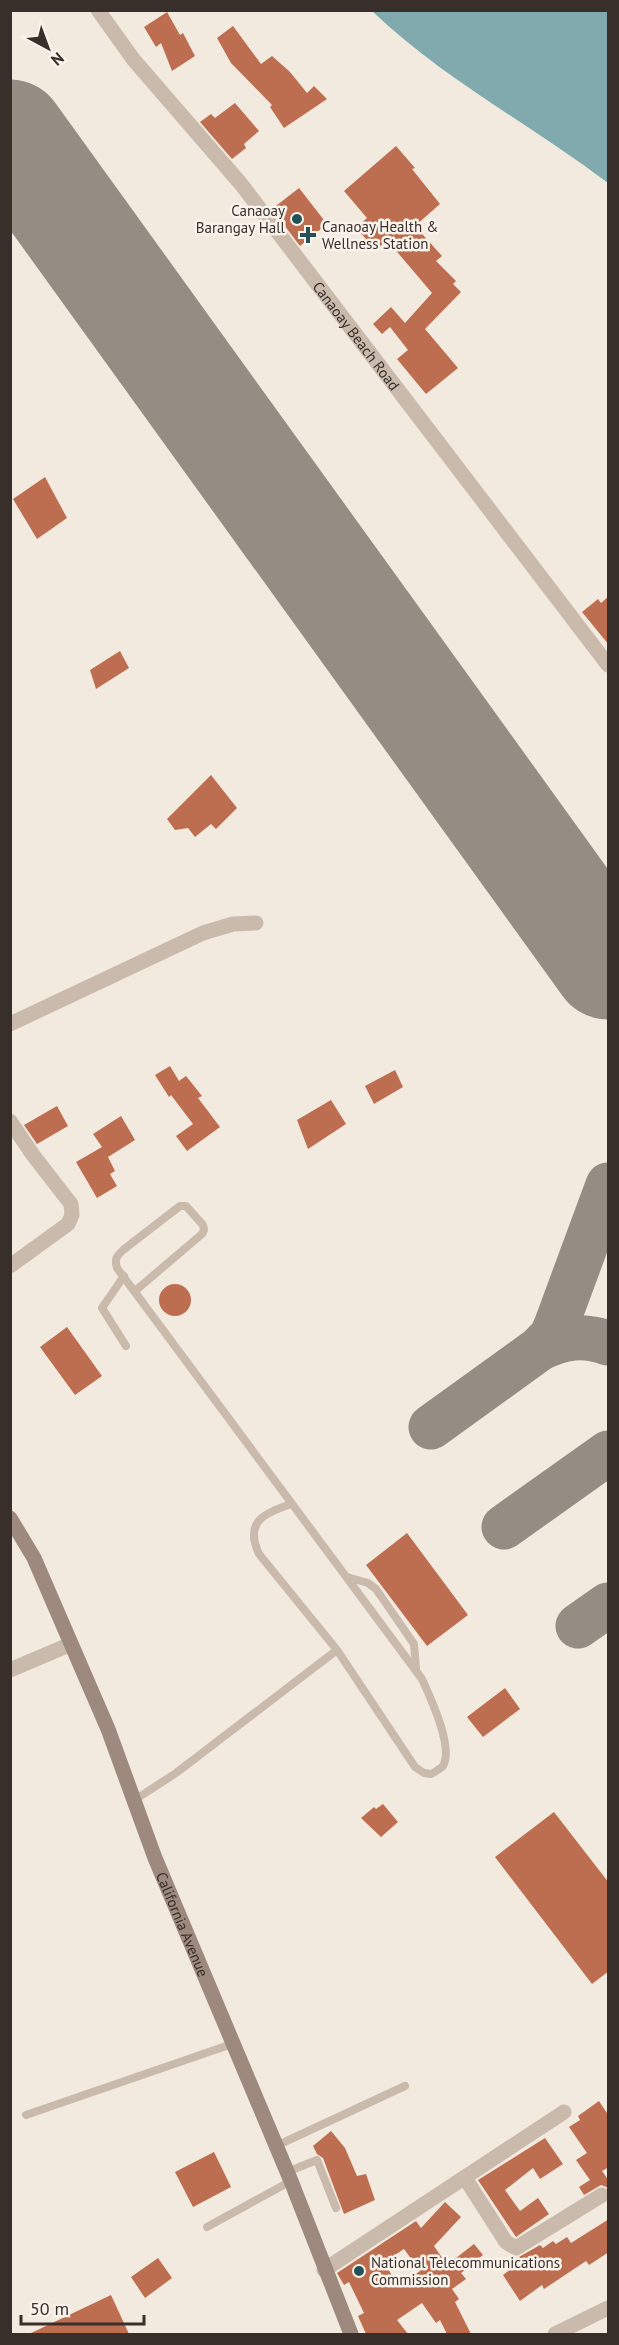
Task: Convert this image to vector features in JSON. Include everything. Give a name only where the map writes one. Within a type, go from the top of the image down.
[{"type":"street","name":"Canaoay Beach Road","points":[[98,10],[133,59],[242,184],[609,664]]},
{"type":"street","points":[[10,1024],[203,933],[233,924],[256,923]]},
{"type":"street","points":[[10,1121],[70,1204],[72,1215],[68,1224],[10,1266]]},
{"type":"street","name":"California Avenue","points":[[10,1518],[34,1558],[108,1729],[133,1801],[289,2177],[351,2334]]},
{"type":"street","points":[[10,1670],[71,1644]]},
{"type":"street","points":[[324,2270],[564,2112]]},
{"type":"street","points":[[465,2178],[506,2242],[516,2248],[602,2194]]},
{"type":"street","points":[[555,2334],[609,2308]]},
{"type":"lane","points":[[135,1291],[202,1234],[204,1230],[202,1225],[186,1206],[180,1206],[117,1257],[115,1262],[124,1276],[291,1504],[416,1670],[437,1715],[445,1746],[442,1767],[431,1774],[424,1773],[416,1767],[337,1650],[259,1554],[254,1544],[253,1532],[257,1522],[264,1515],[291,1504]]},
{"type":"lane","points":[[124,1276],[102,1308],[126,1346]]},
{"type":"lane","points":[[347,1577],[368,1583],[376,1589],[414,1644],[416,1670]]},
{"type":"lane","points":[[133,1801],[176,1773],[337,1650]]},
{"type":"lane","points":[[26,2115],[232,2044]]},
{"type":"lane","points":[[276,2146],[405,2086]]},
{"type":"lane","points":[[207,2227],[317,2160],[336,2208]]},
{"type":"water","points":[[372,11],[608,11],[608,183],[457,80]]},
{"type":"building","points":[[167,12],[180,35],[183,33],[195,56],[172,71],[161,43],[156,47],[144,27]]},
{"type":"building","points":[[233,26],[261,64],[272,56],[290,72],[307,93],[314,86],[327,99],[284,128],[270,107],[272,105],[231,63],[217,38]]},
{"type":"building","points":[[235,103],[259,131],[244,144],[246,148],[232,159],[200,122],[211,114],[215,118]]},
{"type":"building","points":[[396,146],[415,168],[412,169],[440,204],[415,226],[442,256],[436,261],[456,281],[453,284],[461,292],[425,329],[458,368],[426,394],[397,359],[408,350],[390,327],[382,334],[373,324],[391,307],[405,323],[432,293],[387,240],[376,250],[356,228],[367,218],[344,191]]},
{"type":"building","name":"Canaoay Barangay Hall","points":[[299,188],[327,224],[300,246],[272,209]]},
{"type":"building","points":[[45,477],[67,518],[37,539],[13,499]]},
{"type":"building","points":[[609,596],[609,645],[582,612],[598,599],[601,603]]},
{"type":"building","points":[[120,651],[129,668],[96,689],[90,670]]},
{"type":"building","points":[[211,775],[237,808],[216,829],[211,824],[195,837],[188,828],[175,830],[167,819]]},
{"type":"building","points":[[170,1066],[179,1081],[186,1076],[202,1096],[198,1098],[220,1127],[187,1151],[176,1136],[193,1124],[171,1095],[169,1097],[155,1075]]},
{"type":"building","points":[[395,1070],[403,1087],[374,1104],[365,1086]]},
{"type":"building","points":[[331,1100],[346,1124],[308,1149],[297,1120]]},
{"type":"building","points":[[57,1106],[68,1126],[37,1144],[24,1125]]},
{"type":"building","points":[[121,1116],[135,1140],[108,1157],[115,1171],[110,1174],[117,1186],[97,1198],[76,1162],[102,1147],[93,1134]]},
{"type":"building","points":[[175,1284],[186,1289],[191,1300],[186,1311],[175,1316],[164,1311],[159,1300],[164,1289]]},
{"type":"building","points":[[67,1327],[102,1376],[75,1395],[40,1347]]},
{"type":"building","points":[[407,1533],[468,1615],[427,1646],[366,1565]]},
{"type":"building","points":[[505,1688],[520,1709],[483,1737],[467,1717]]},
{"type":"building","points":[[383,1804],[398,1822],[381,1837],[361,1818],[374,1807],[376,1809]]},
{"type":"building","points":[[554,1812],[609,1883],[609,1971],[592,1984],[495,1857]]},
{"type":"building","points":[[599,2101],[609,2116],[609,2167],[602,2171],[609,2181],[609,2188],[601,2185],[584,2195],[579,2187],[590,2180],[576,2160],[587,2153],[569,2127],[580,2120],[578,2116]]},
{"type":"building","points":[[331,2131],[345,2148],[357,2176],[366,2174],[375,2200],[344,2214],[323,2158],[317,2154],[313,2146]]},
{"type":"building","points":[[545,2138],[563,2164],[540,2179],[533,2168],[505,2190],[520,2211],[538,2198],[549,2214],[516,2237],[478,2180]]},
{"type":"building","points":[[214,2152],[231,2187],[193,2207],[175,2172]]},
{"type":"building","points":[[445,2202],[461,2217],[434,2246],[447,2265],[474,2244],[483,2255],[461,2273],[466,2279],[452,2289],[459,2299],[455,2302],[471,2334],[447,2334],[440,2320],[436,2323],[422,2303],[397,2320],[408,2334],[366,2334],[358,2316],[364,2313],[349,2282],[344,2285],[337,2273],[416,2221],[421,2228]],"holes":[[[404,2249],[420,2271],[398,2286],[384,2262]]]},
{"type":"building","points":[[609,2219],[609,2252],[589,2265],[586,2261],[544,2289],[542,2285],[520,2301],[503,2275],[522,2261],[519,2257],[540,2245],[543,2248],[553,2241],[556,2244],[567,2237],[571,2243]]},
{"type":"building","points":[[158,2258],[172,2278],[145,2298],[131,2277]]},
{"type":"building","points":[[111,2295],[129,2334],[29,2334]]},
{"type":"taxiway","points":[[539,1349],[551,1337],[556,1326],[608,1185]]},
{"type":"taxiway","points":[[431,1427],[539,1349],[573,1338],[590,1338],[608,1343]]},
{"type":"taxiway","points":[[504,1527],[608,1453]]},
{"type":"taxiway","points":[[578,1626],[608,1605]]},
{"type":"runway","points":[[10,135],[608,964]]},
{"type":"place","name":"Canaoay Barangay Hall","points":[[297,219]]},
{"type":"place","name":"Canaoay Health & Wellness Station","points":[[308,235]]},
{"type":"place","name":"National Telecommunications Commission","points":[[359,2271]]}]
